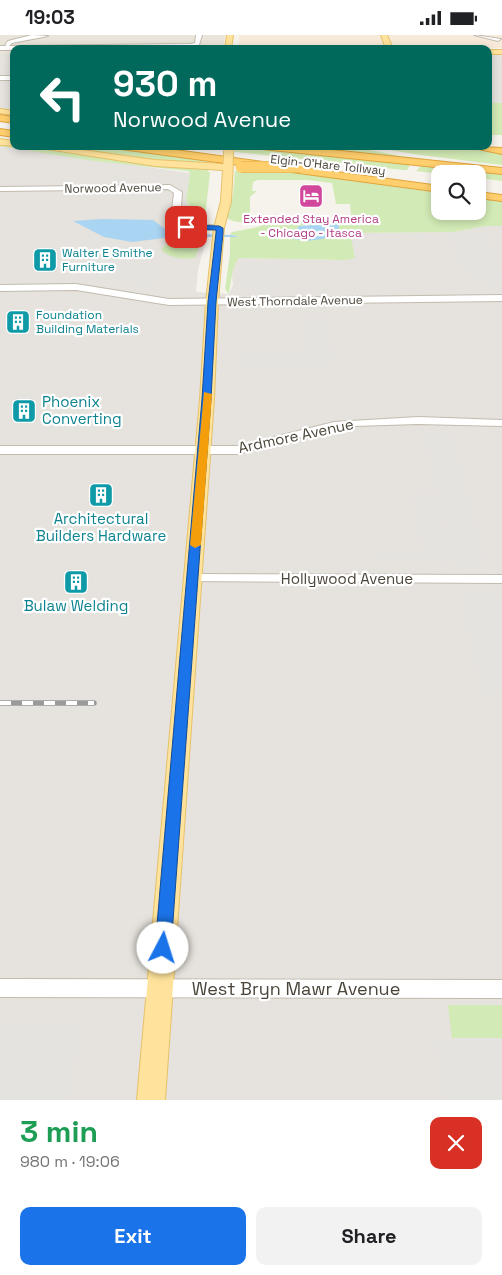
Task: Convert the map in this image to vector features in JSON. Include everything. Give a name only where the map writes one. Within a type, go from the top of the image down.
[{"type":"highway","points":[[150,150],[431,189]]},
{"type":"highway","name":"Elgin-O'Hare Tollway","points":[[194,150],[370,169]]},
{"type":"highway","name":"Elgin-O'Hare Tollway","points":[[300,150],[502,171]]},
{"type":"highway","points":[[379,150],[410,156],[502,167]]},
{"type":"highway","points":[[228,165],[241,167],[300,167],[431,180]]},
{"type":"highway","points":[[486,186],[502,187]]},
{"type":"highway","points":[[486,195],[502,197]]},
{"type":"main road","points":[[61,150],[156,163],[216,167],[228,165]]},
{"type":"main road","points":[[216,167],[218,150]]},
{"type":"main road","points":[[151,1100],[212,302],[219,234],[226,201],[230,150]]},
{"type":"main road","points":[[215,200],[215,216],[219,234]]},
{"type":"street","points":[[476,35],[498,39]]},
{"type":"street","points":[[7,48],[10,42],[45,36]]},
{"type":"street","points":[[94,45],[96,40]]},
{"type":"street","points":[[140,45],[145,43]]},
{"type":"street","points":[[0,48],[10,48]]},
{"type":"street","name":"Norwood Avenue","points":[[0,189],[170,187],[178,192],[176,224],[219,234]]},
{"type":"street","name":"West Thorndale Avenue","points":[[0,288],[73,287],[165,302],[502,298]]},
{"type":"street","name":"Ardmore Avenue","points":[[0,450],[202,450],[252,448],[322,428],[355,423],[502,423]]},
{"type":"street","name":"Hollywood Avenue","points":[[192,578],[502,579]]},
{"type":"street","name":"West Bryn Mawr Avenue","points":[[0,988],[502,989]]},
{"type":"shaded area","points":[[0,35],[225,35],[224,45],[10,45],[10,54],[0,54]]},
{"type":"shaded area","points":[[239,35],[502,35],[502,48],[492,48],[492,45],[239,45]]},
{"type":"shaded area","points":[[0,54],[10,54],[10,110],[0,109]]},
{"type":"shaded area","points":[[492,54],[502,54],[502,103],[492,103]]},
{"type":"shaded area","points":[[0,146],[10,147],[10,150],[28,150],[190,173],[186,201],[197,218],[205,218],[200,219],[200,231],[203,233],[205,243],[198,270],[196,292],[229,294],[233,285],[232,275],[235,262],[239,258],[345,260],[354,258],[349,233],[453,232],[485,226],[502,226],[502,1100],[0,1100]]},
{"type":"shaded area","points":[[455,232],[485,234],[502,274],[502,286],[493,286],[485,281],[472,279],[467,265],[461,265],[450,234],[455,234]]},
{"type":"shaded area","points":[[90,236],[136,247],[128,252],[135,262],[156,262],[154,286],[136,286],[136,282],[96,278],[97,270],[87,270],[90,250],[114,249],[80,241]]},
{"type":"shaded area","points":[[243,262],[282,262],[282,270],[278,271],[279,290],[243,290]]},
{"type":"shaded area","points":[[305,318],[327,318],[332,361],[326,363],[237,363],[237,356],[308,356]]},
{"type":"shaded area","points":[[425,434],[450,434],[484,563],[456,563]]},
{"type":"shaded area","points":[[413,494],[434,494],[452,562],[376,560],[375,551],[424,551]]},
{"type":"shaded area","points":[[462,596],[502,596],[502,694],[484,694]]},
{"type":"shaded area","points":[[0,1027],[79,1027],[69,1100],[0,1100]]},
{"type":"shaded area","points":[[436,1039],[502,1039],[502,1100],[444,1100]]},
{"type":"green space","points":[[492,103],[502,103],[502,135],[492,135]]},
{"type":"green space","points":[[0,143],[10,144],[10,148],[0,146]]},
{"type":"green space","points":[[25,150],[48,150],[138,163],[207,170],[210,173],[205,217],[192,217],[186,209],[189,204],[186,201],[190,173],[188,171],[94,161]]},
{"type":"green space","points":[[73,150],[126,150],[209,159],[209,161],[193,163],[167,162]]},
{"type":"green space","points":[[235,150],[273,150],[410,165],[407,170],[403,170],[235,152]]},
{"type":"green space","points":[[324,150],[371,150],[400,156],[476,165]]},
{"type":"green space","points":[[391,150],[481,150],[502,153],[502,165]]},
{"type":"green space","points":[[422,165],[431,166],[431,173],[416,171]]},
{"type":"green space","points":[[265,168],[431,192],[431,220],[486,220],[486,199],[502,201],[502,226],[485,226],[453,232],[350,233],[355,258],[346,260],[239,258],[233,270],[229,294],[225,289],[230,254],[230,237],[239,237],[230,234],[232,232],[258,227],[271,221],[352,221],[350,204],[336,204],[332,183],[308,180],[258,180],[253,182],[252,191],[257,191],[250,197],[250,220],[244,222],[233,221],[227,218],[233,195],[235,171]],"holes":[[[316,224],[333,224],[335,232],[309,239],[282,234],[294,232],[299,226]]]},
{"type":"green space","points":[[486,172],[502,174],[502,181],[486,179]]},
{"type":"green space","points":[[187,236],[197,237],[202,240],[195,258],[176,258],[161,249],[171,242],[185,239]]},
{"type":"green space","points":[[448,1005],[502,1005],[502,1038],[452,1038]]},
{"type":"water","points":[[102,219],[153,220],[165,229],[178,233],[232,235],[239,237],[172,237],[132,242],[104,237],[73,221]]},
{"type":"water","points":[[339,223],[339,233],[332,233],[323,239],[306,241],[280,237],[294,232],[299,226]]},
{"type":"railway","points":[[0,703],[94,703]]},
{"type":"slow traffic","points":[[195,545],[207,394]]},
{"type":"place","name":"Extended Stay America - Chicago - Itasca","points":[[311,196]]},
{"type":"place","name":"Walter E Smithe Furniture","points":[[45,260]]},
{"type":"place","name":"Foundation Building Materials","points":[[18,322]]},
{"type":"place","name":"Phoenix Converting","points":[[24,411]]},
{"type":"place","name":"Architectural Builders Hardware","points":[[101,495]]},
{"type":"place","name":"Bulaw Welding","points":[[76,582]]},
{"type":"route","points":[[163,948],[207,399],[212,302],[219,233],[219,228],[186,227]]}]
